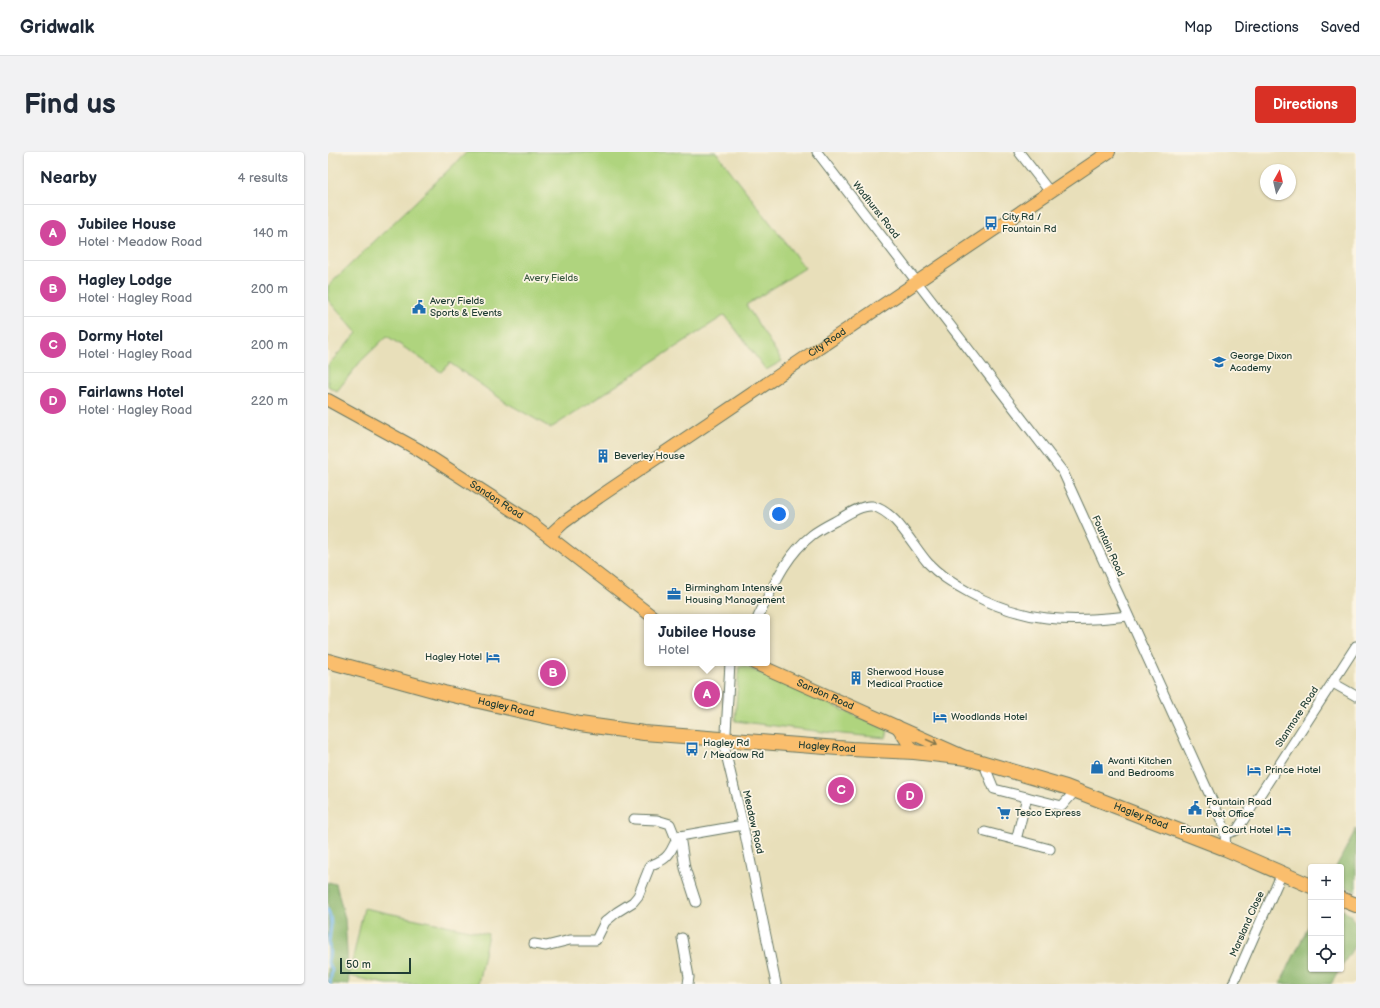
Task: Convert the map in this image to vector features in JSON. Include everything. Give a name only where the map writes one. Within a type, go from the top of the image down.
[{"type":"highway","name":"Hagley Road","points":[[328,661],[444,693],[580,724],[644,733],[724,740],[914,752],[967,758],[1076,790],[1226,849],[1308,885]]},
{"type":"highway","points":[[1344,900],[1356,905]]},
{"type":"main road","name":"City Road","points":[[549,536],[562,523],[599,497],[1109,152]]},
{"type":"main road","name":"Sandon Road","points":[[328,400],[419,450],[526,519],[649,614]]},
{"type":"main road","name":"Sandon Road","points":[[761,666],[967,758]]},
{"type":"main road","points":[[897,726],[914,752]]},
{"type":"street","name":"Wadhurst Road","points":[[817,152],[917,283]]},
{"type":"street","points":[[1019,152],[1050,192]]},
{"type":"street","name":"Fountain Road","points":[[917,283],[1063,472],[1222,822],[1225,834],[1226,849]]},
{"type":"street","points":[[759,614],[781,570],[791,556],[812,534],[846,514],[862,507],[871,506],[890,516],[929,564],[952,584],[1001,608],[1040,618],[1092,620],[1128,616]]},
{"type":"street","name":"Stanmore Road","points":[[1225,834],[1237,830],[1356,646]]},
{"type":"street","name":"Meadow Road","points":[[730,666],[724,740],[725,750],[743,825],[776,984]]},
{"type":"street","points":[[1333,683],[1356,696]]},
{"type":"street","points":[[983,762],[994,789],[1062,806],[1076,790]]},
{"type":"street","points":[[1016,840],[1027,797]]},
{"type":"street","points":[[634,819],[657,820],[670,824],[678,838],[685,868],[696,902]]},
{"type":"street","points":[[534,944],[546,946],[570,940],[596,940],[605,922],[633,902],[638,896],[650,866],[660,862],[668,855],[678,838],[743,825]]},
{"type":"street","points":[[986,832],[1050,849]]},
{"type":"street","name":"Marsland Close","points":[[1233,984],[1282,873]]},
{"type":"street","points":[[682,938],[689,977],[688,984]]},
{"type":"green space","name":"Avery Fields","points":[[467,152],[716,152],[805,268],[746,305],[782,361],[766,370],[725,315],[551,428],[507,403],[450,363],[441,372],[387,336],[361,361],[337,391],[328,386],[328,365],[357,333],[328,300],[328,286]]},
{"type":"green space","points":[[744,666],[888,730],[886,738],[735,721],[739,667]]},
{"type":"green space","points":[[1356,829],[1356,892],[1344,886],[1344,864],[1338,864]]},
{"type":"green space","points":[[328,882],[336,884],[345,919],[349,984],[328,984]]},
{"type":"green space","points":[[364,908],[488,934],[478,984],[387,984],[349,976]]},
{"type":"green space","points":[[1344,911],[1350,914],[1356,926],[1356,944],[1344,962]]},
{"type":"green space","points":[[1308,927],[1308,972],[1338,972],[1331,984],[1280,984]]},
{"type":"waterway","points":[[328,910],[331,920],[329,940],[330,953],[328,961]]},
{"type":"waterway","points":[[328,963],[332,969],[330,984]]},
{"type":"place","name":"City Rd / Fountain Rd","points":[[991,223]]},
{"type":"place","name":"Avery Fields Sports & Events","points":[[419,307]]},
{"type":"place","name":"George Dixon Academy","points":[[1219,362]]},
{"type":"place","name":"Beverley House","points":[[603,456]]},
{"type":"place","name":"Birmingham Intensive Housing Management","points":[[674,594]]},
{"type":"place","name":"Hagley Hotel","points":[[493,657]]},
{"type":"place","name":"Hagley Lodge","points":[[553,673]]},
{"type":"place","name":"Sherwood House Medical Practice","points":[[856,678]]},
{"type":"place","name":"Jubilee House","points":[[707,694]]},
{"type":"place","name":"Woodlands Hotel","points":[[940,717]]},
{"type":"place","name":"Hagley Rd / Meadow Rd","points":[[692,749]]},
{"type":"place","name":"Avanti Kitchen and Bedrooms","points":[[1097,767]]},
{"type":"place","name":"Prince Hotel","points":[[1254,770]]},
{"type":"place","name":"Dormy Hotel","points":[[841,790]]},
{"type":"place","name":"Fairlawns Hotel","points":[[910,796]]},
{"type":"place","name":"Fountain Road Post Office","points":[[1195,808]]},
{"type":"place","name":"Tesco Express","points":[[1004,813]]},
{"type":"place","name":"Fountain Court Hotel","points":[[1284,830]]}]
